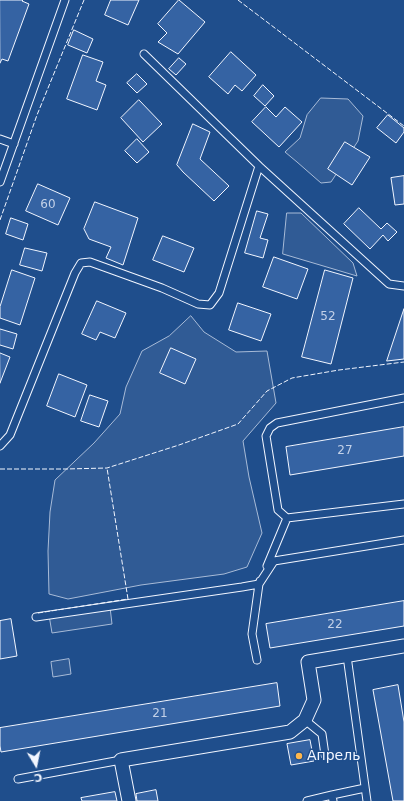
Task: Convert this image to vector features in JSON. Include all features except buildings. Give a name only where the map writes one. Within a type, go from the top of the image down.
[{"type":"street","points":[[129,801],[121,760],[290,732],[304,720],[314,700],[308,662],[404,646]]},
{"type":"lane","points":[[0,182],[66,0]]},
{"type":"lane","points":[[144,54],[259,166],[389,284],[404,286]]},
{"type":"lane","points":[[0,139],[14,144]]},
{"type":"lane","points":[[0,446],[10,435],[75,273],[81,263],[90,262],[162,288],[198,304],[210,305],[219,292],[259,166]]},
{"type":"lane","points":[[404,398],[277,423],[270,428],[266,436],[278,510],[287,518],[404,504]]},
{"type":"lane","points":[[256,660],[252,634],[259,584],[287,518]]},
{"type":"lane","points":[[36,617],[259,584],[274,561],[404,540]]},
{"type":"lane","points":[[346,656],[367,801]]},
{"type":"lane","points":[[304,720],[322,734],[325,755]]},
{"type":"lane","points":[[18,779],[121,760]]},
{"type":"lane","points":[[307,801],[332,798],[365,788]]},
{"type":"shaded area","points":[[321,98],[348,99],[363,116],[358,141],[331,182],[321,183],[285,152],[300,138],[307,115]]},
{"type":"shaded area","points":[[287,213],[301,213],[353,263],[357,276],[283,254]]},
{"type":"shaded area","points":[[191,316],[204,332],[236,352],[267,351],[276,403],[243,441],[249,477],[262,533],[247,567],[224,574],[141,585],[68,599],[49,594],[48,551],[50,512],[55,480],[94,443],[120,414],[126,387],[142,351],[169,336]]},
{"type":"shaded area","points":[[110,607],[112,624],[52,633],[49,615]]},
{"type":"shaded area","points":[[69,659],[71,674],[53,677],[51,662]]},
{"type":"fence","points":[[0,220],[37,115],[84,0]]},
{"type":"fence","points":[[238,0],[404,126]]},
{"type":"fence","points":[[0,469],[107,468],[238,424],[267,391],[292,378],[339,370],[404,362]]},
{"type":"fence","points":[[38,613],[128,599],[107,468]]},
{"type":"place","name":"Апрель","points":[[299,756]]}]
